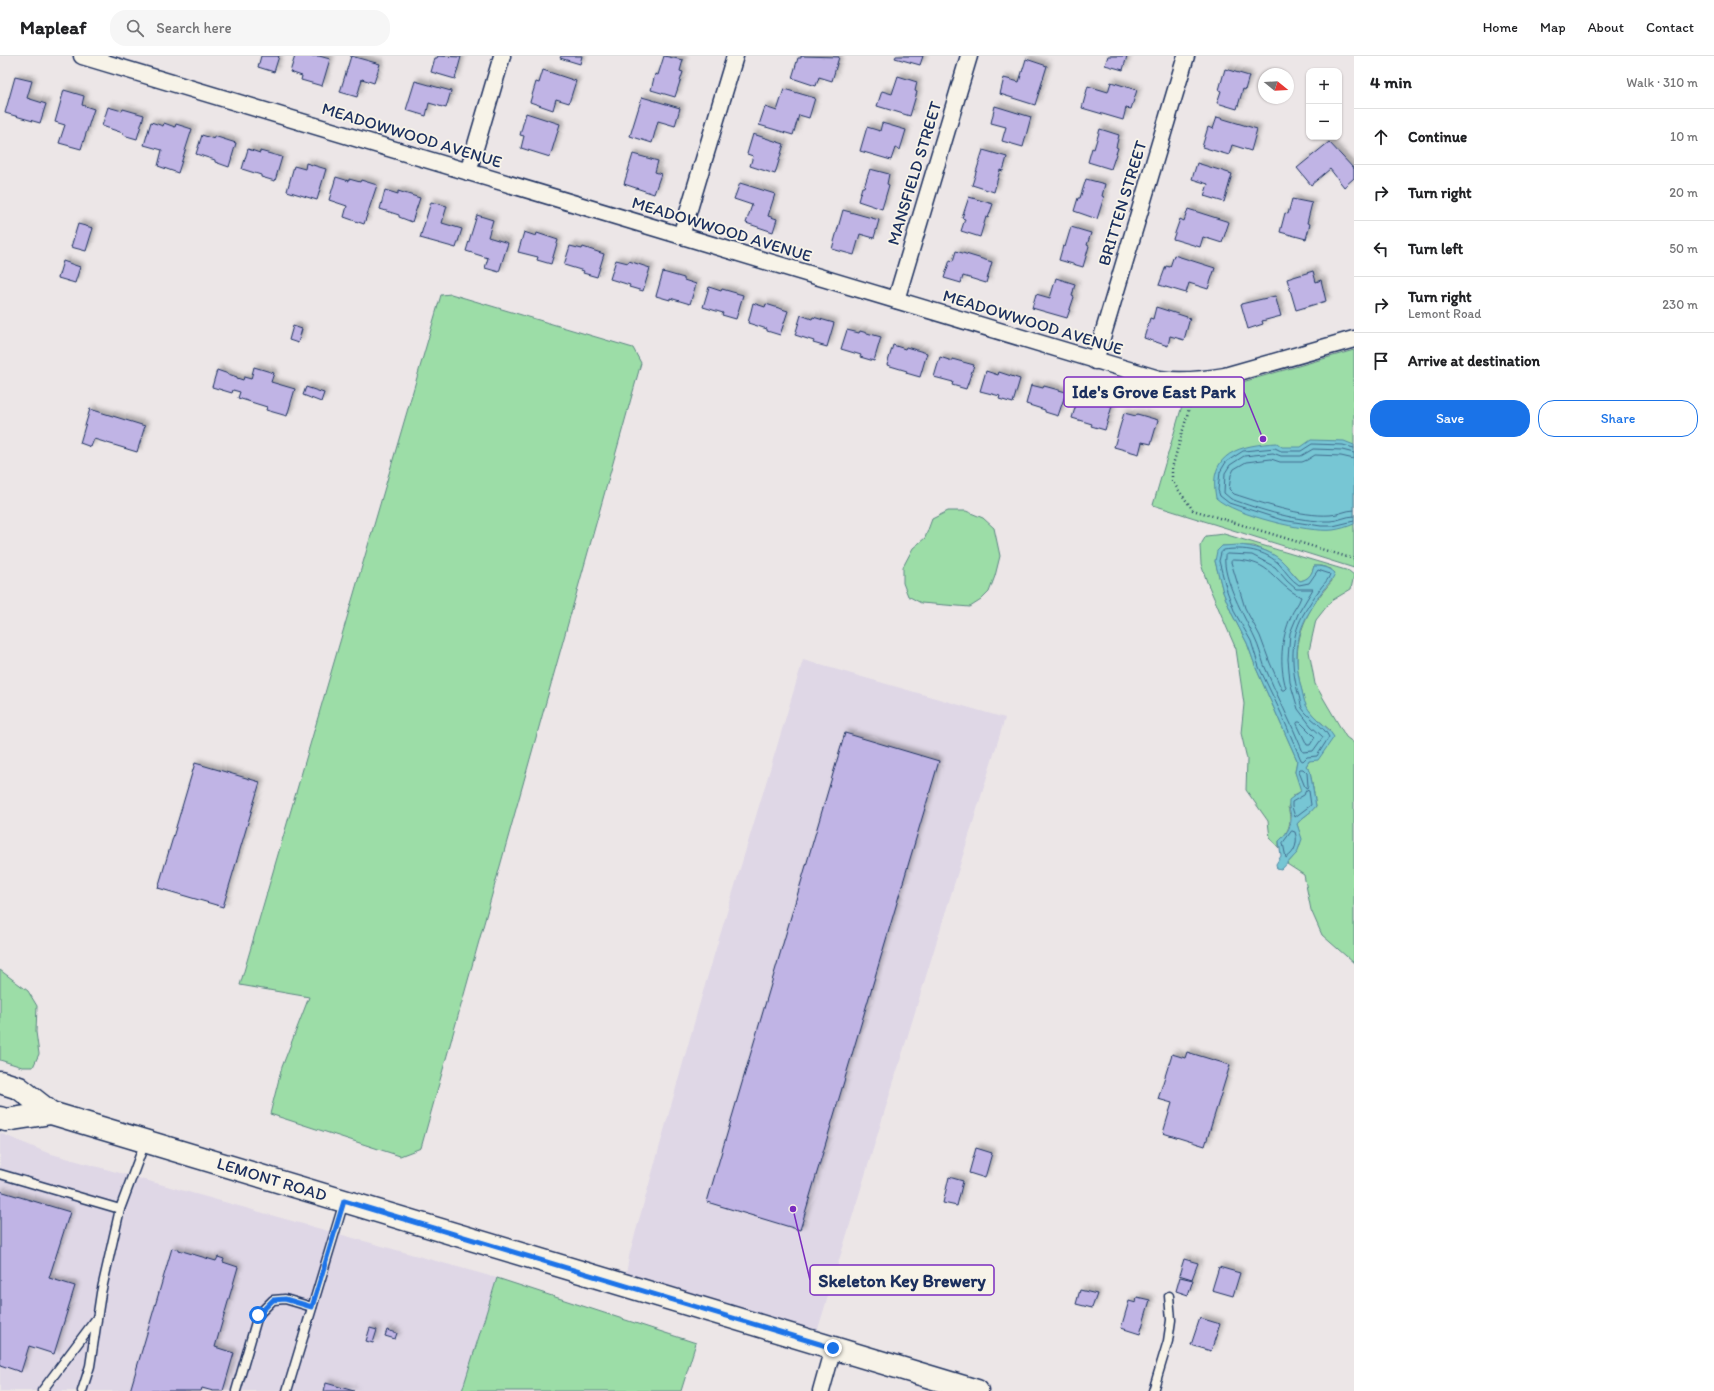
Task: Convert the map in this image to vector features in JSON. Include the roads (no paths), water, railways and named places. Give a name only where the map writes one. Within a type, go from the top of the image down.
[{"type":"main road","name":"LEMONT ROAD","points":[[0,1082],[19,1088],[50,1113],[977,1391]]},
{"type":"main road","name":"LEMONT ROAD","points":[[0,1118],[6,1120],[50,1113]]},
{"type":"street","name":"MEADOWWOOD AVENUE","points":[[82,56],[1159,379],[1177,382],[1197,381],[1225,376],[1354,339]]},
{"type":"street","points":[[468,172],[502,56]]},
{"type":"street","points":[[681,236],[735,56]]},
{"type":"street","name":"MANSFIELD STREET","points":[[896,300],[969,56]]},
{"type":"street","name":"BRITTEN STREET","points":[[1095,361],[1186,56]]},
{"type":"street","points":[[821,1391],[833,1348]]},
{"type":"lane","points":[[82,1391],[90,1366],[101,1293],[120,1209],[145,1141]]},
{"type":"lane","points":[[0,1174],[120,1209]]},
{"type":"lane","points":[[287,1391],[344,1201]]},
{"type":"lane","points":[[1153,1391],[1168,1342],[1171,1320],[1169,1296]]},
{"type":"lane","points":[[236,1391],[258,1315],[273,1300],[285,1299],[312,1307]]},
{"type":"lane","points":[[42,1391],[97,1319]]},
{"type":"water","points":[[1311,440],[1344,441],[1354,445],[1354,524],[1333,530],[1307,529],[1290,526],[1238,511],[1216,498],[1215,483],[1217,470],[1222,461],[1230,454],[1240,449],[1264,444],[1277,443],[1282,447],[1301,447]]},
{"type":"water","points":[[1222,546],[1249,546],[1266,551],[1284,562],[1300,581],[1310,576],[1314,566],[1325,567],[1335,573],[1307,616],[1300,634],[1297,653],[1298,672],[1305,703],[1312,714],[1334,737],[1318,760],[1309,761],[1306,766],[1310,771],[1316,806],[1297,824],[1302,839],[1297,853],[1281,870],[1277,869],[1276,864],[1281,856],[1279,841],[1287,832],[1291,822],[1289,800],[1301,791],[1295,772],[1297,760],[1256,668],[1247,643],[1232,614],[1223,592],[1215,561],[1217,551]]},
{"type":"place","name":"Ide's Grove East Park","points":[[1263,439]]},
{"type":"place","name":"Skeleton Key Brewery","points":[[793,1209]]}]
